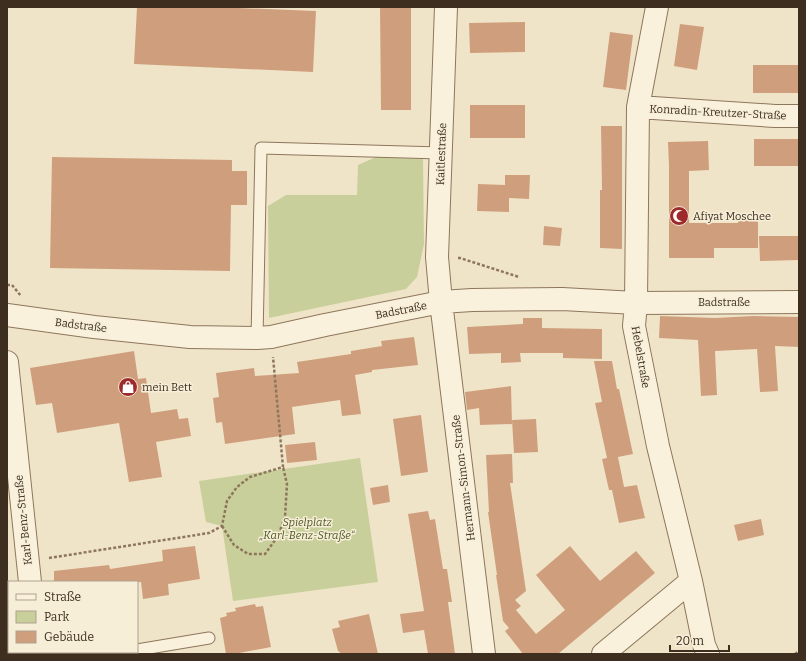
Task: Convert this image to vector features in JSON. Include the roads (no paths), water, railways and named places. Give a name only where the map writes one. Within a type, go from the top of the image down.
[{"type":"street","name":"Kaitlestraße","points":[[441,302],[437,257],[446,7]]},
{"type":"street","name":"Hebelstraße","points":[[657,7],[638,107],[636,303],[634,326],[658,446],[691,581],[704,645],[708,654]]},
{"type":"street","name":"Konradin-Kreutzer-Straße","points":[[638,107],[775,116],[799,116]]},
{"type":"street","name":"Badstraße","points":[[7,315],[94,327],[190,337],[264,337],[441,302],[472,300],[562,299],[636,303],[799,302]]},
{"type":"street","name":"Hermann-Simon-Straße","points":[[441,302],[484,654]]},
{"type":"street","name":"Karl-Benz-Straße","points":[[7,362],[30,581]]},
{"type":"street","points":[[603,654],[691,581]]},
{"type":"lane","points":[[264,337],[261,148],[440,152]]},
{"type":"lane","points":[[138,650],[209,638]]},
{"type":"place","name":"Afiyat Moschee","points":[[679,216]]},
{"type":"place","name":"mein Bett","points":[[128,387]]},
{"type":"park label","name":"Spielplatz „Karl-Benz-Straße“","points":[[307,528]]}]
